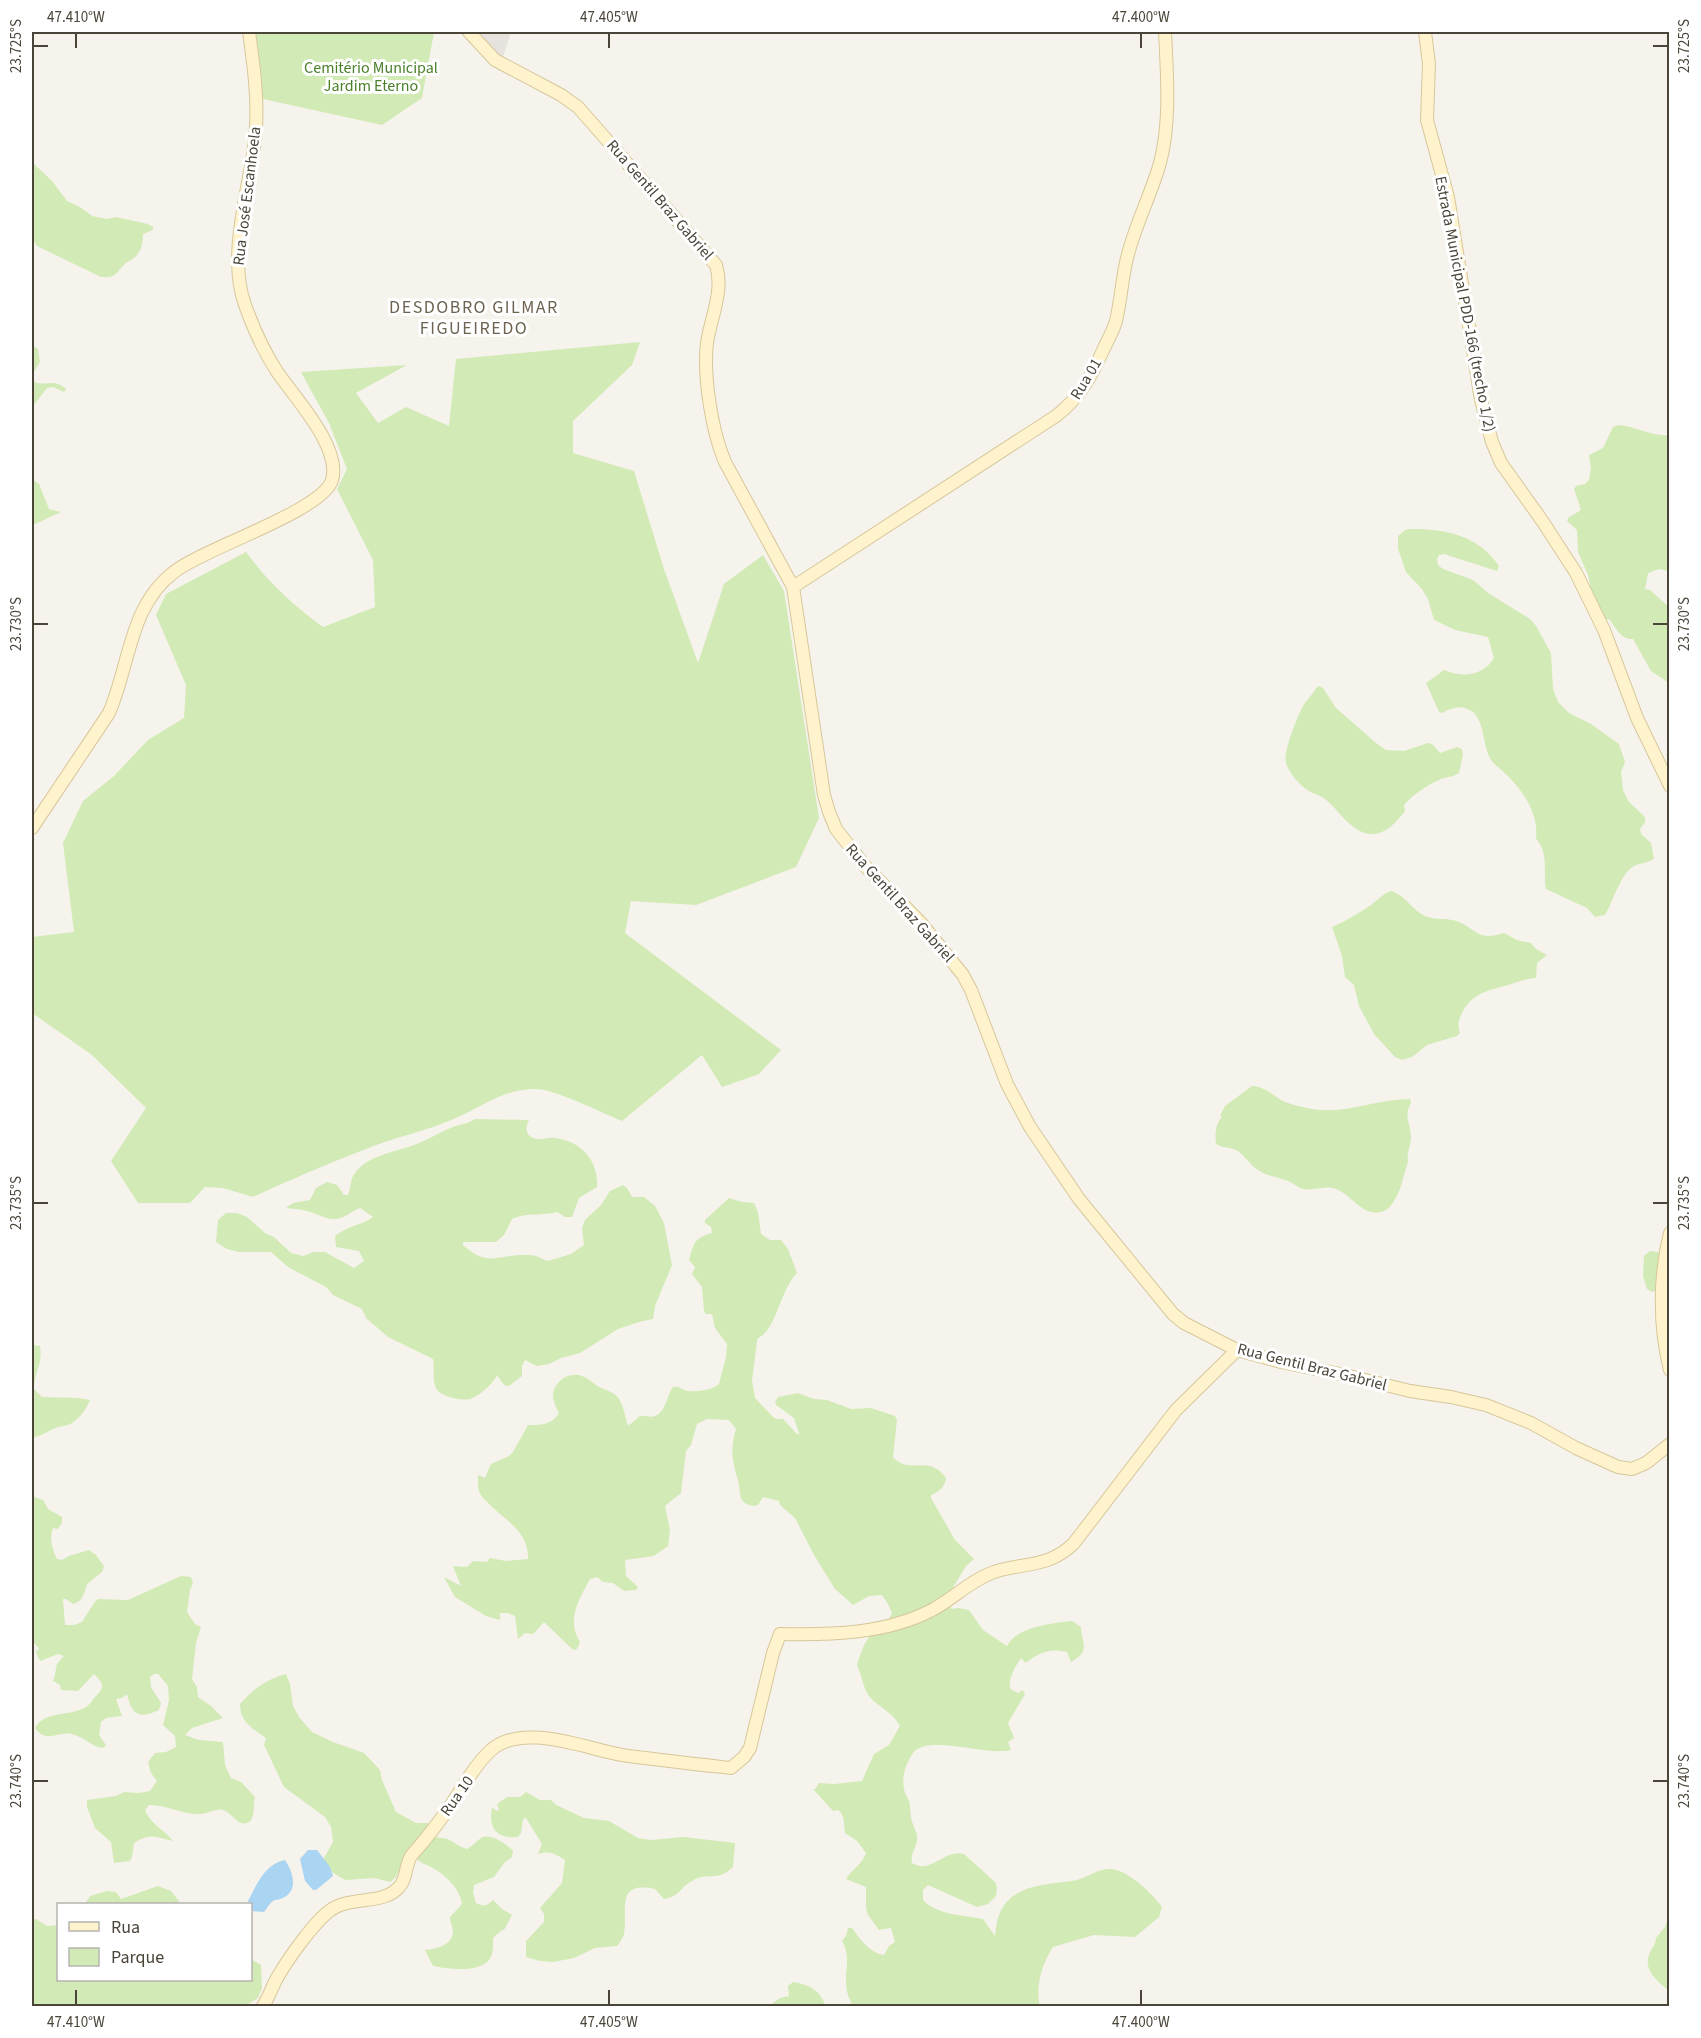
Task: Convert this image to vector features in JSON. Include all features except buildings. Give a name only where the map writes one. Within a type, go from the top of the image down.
[{"type":"street","name":"Rua José Escanhoela","points":[[32,828],[108,713],[116,695],[136,622],[159,585],[188,562],[249,536],[311,502],[326,491],[332,480],[333,468],[330,452],[316,425],[275,369],[255,330],[239,283],[237,259],[255,140],[257,105],[249,32]]},
{"type":"street","name":"Rua Gentil Braz Gabriel","points":[[469,32],[495,60],[561,94],[579,107],[716,265],[719,276],[718,291],[708,338],[706,363],[713,427],[717,444],[793,587],[824,795],[836,829],[865,866],[921,923],[963,975],[1018,1108],[1079,1199],[1173,1314],[1184,1323],[1237,1350],[1291,1365],[1486,1405],[1531,1423],[1576,1448],[1618,1467],[1632,1469],[1646,1463],[1670,1444]]},
{"type":"street","name":"Rua 01","points":[[793,587],[1056,416],[1082,391],[1116,322],[1132,241],[1161,162],[1167,85],[1165,32]]},
{"type":"street","name":"Estrada Municipal PDD-166 (trecho 1/2)","points":[[1425,32],[1429,64],[1426,120],[1448,197],[1481,400],[1492,442],[1501,463],[1576,573],[1604,630],[1637,718],[1670,786]]},
{"type":"street","points":[[1670,1233],[1663,1259],[1662,1318],[1670,1371]]},
{"type":"street","name":"Rua 10","points":[[263,2007],[285,1965],[328,1911],[351,1901],[379,1898],[397,1890],[402,1883],[411,1856],[448,1810],[481,1760],[492,1749],[503,1743],[539,1737],[565,1740],[619,1754],[731,1768],[744,1757],[750,1748],[773,1653],[780,1634],[857,1632],[903,1622],[941,1606],[975,1582],[993,1573],[1057,1557],[1074,1543],[1180,1405],[1237,1350]]},
{"type":"shaded area","points":[[476,32],[511,32],[503,57],[492,50]]},
{"type":"green space","name":"Cemitério Municipal Jardim Eterno","points":[[255,32],[434,32],[422,98],[382,125],[263,99]]},
{"type":"green space","points":[[32,162],[52,181],[67,201],[92,216],[107,219],[116,217],[153,227],[153,230],[143,234],[138,254],[115,275],[101,277],[37,246],[32,238]]},
{"type":"green space","points":[[640,342],[632,365],[573,421],[573,453],[634,471],[664,569],[698,663],[724,584],[763,555],[784,591],[819,818],[796,867],[696,905],[631,901],[625,933],[781,1050],[759,1074],[722,1087],[702,1055],[622,1121],[555,1093],[536,1089],[524,1090],[494,1099],[445,1123],[351,1155],[253,1197],[223,1188],[205,1187],[190,1203],[138,1203],[111,1161],[146,1108],[92,1055],[32,1013],[32,937],[74,932],[63,843],[83,801],[114,776],[148,740],[184,718],[186,685],[156,615],[166,594],[246,552],[282,592],[323,627],[375,607],[373,560],[337,489],[347,469],[329,423],[301,372],[407,365],[356,393],[378,423],[406,407],[449,426],[456,359]]},
{"type":"green space","points":[[32,345],[38,349],[40,362],[32,375]]},
{"type":"green space","points":[[32,375],[33,381],[37,383],[53,383],[62,385],[66,389],[64,392],[53,387],[47,388],[32,406]]},
{"type":"green space","points":[[1618,425],[1669,435],[1669,571],[1659,569],[1648,573],[1645,589],[1650,590],[1669,607],[1669,683],[1651,671],[1633,639],[1625,638],[1609,619],[1604,623],[1596,616],[1588,575],[1578,552],[1577,530],[1567,521],[1581,510],[1574,489],[1589,480],[1591,468],[1589,455],[1603,448],[1613,427]]},
{"type":"green space","points":[[32,479],[39,484],[49,509],[61,512],[33,525],[32,525]]},
{"type":"green space","points":[[1410,529],[1436,530],[1460,536],[1481,547],[1491,556],[1499,566],[1497,571],[1444,554],[1439,555],[1437,559],[1438,565],[1443,569],[1473,580],[1488,593],[1530,619],[1551,653],[1553,689],[1558,702],[1569,713],[1591,724],[1619,744],[1625,762],[1621,772],[1623,790],[1629,802],[1645,817],[1645,822],[1640,829],[1641,834],[1651,843],[1654,859],[1630,869],[1618,887],[1605,915],[1595,917],[1587,908],[1546,889],[1543,850],[1536,839],[1533,813],[1520,789],[1490,759],[1477,716],[1461,707],[1439,712],[1426,683],[1444,670],[1458,674],[1478,672],[1494,658],[1488,637],[1455,630],[1434,620],[1428,599],[1406,572],[1398,549],[1398,536]]},
{"type":"green space","points":[[1319,686],[1323,688],[1336,708],[1386,750],[1404,751],[1428,743],[1440,753],[1457,747],[1462,749],[1459,773],[1436,781],[1416,794],[1404,805],[1405,811],[1395,823],[1382,832],[1372,834],[1358,830],[1325,799],[1302,786],[1287,767],[1288,744],[1293,729],[1304,704]]},
{"type":"green space","points":[[1392,891],[1425,916],[1460,922],[1481,935],[1494,936],[1504,933],[1517,940],[1531,943],[1547,955],[1537,963],[1536,978],[1488,991],[1472,1000],[1460,1017],[1460,1033],[1457,1036],[1427,1045],[1412,1057],[1402,1060],[1395,1057],[1374,1034],[1359,1006],[1354,985],[1345,977],[1342,956],[1332,927]]},
{"type":"green space","points":[[1252,1086],[1264,1089],[1287,1103],[1321,1110],[1347,1109],[1410,1099],[1407,1116],[1411,1137],[1408,1162],[1397,1196],[1389,1207],[1377,1213],[1370,1212],[1336,1189],[1302,1189],[1288,1181],[1262,1172],[1252,1166],[1238,1151],[1216,1144],[1217,1126],[1225,1106]]},
{"type":"green space","points":[[475,1119],[529,1120],[527,1131],[532,1138],[555,1138],[573,1143],[591,1161],[595,1169],[597,1187],[579,1198],[572,1217],[565,1217],[557,1212],[518,1217],[512,1219],[504,1235],[496,1242],[463,1242],[463,1245],[472,1252],[488,1258],[530,1255],[548,1261],[571,1254],[584,1245],[582,1228],[585,1220],[601,1205],[610,1191],[623,1185],[632,1197],[644,1197],[655,1206],[664,1223],[672,1265],[655,1306],[653,1319],[618,1329],[580,1353],[549,1364],[537,1366],[525,1360],[522,1366],[522,1376],[509,1386],[504,1385],[497,1375],[477,1396],[470,1399],[458,1399],[444,1395],[436,1388],[433,1359],[388,1337],[366,1318],[362,1309],[333,1295],[326,1287],[288,1267],[271,1252],[238,1252],[227,1249],[216,1242],[218,1220],[226,1213],[237,1213],[247,1217],[265,1233],[274,1237],[291,1253],[303,1256],[314,1252],[325,1252],[354,1268],[364,1261],[359,1251],[336,1247],[335,1236],[373,1217],[360,1208],[341,1218],[334,1219],[304,1210],[286,1208],[293,1203],[310,1200],[316,1188],[327,1182],[337,1185],[344,1195],[348,1195],[353,1175],[367,1162]]},
{"type":"green space","points":[[729,1198],[754,1203],[758,1212],[761,1234],[770,1240],[781,1240],[788,1249],[797,1273],[786,1289],[774,1319],[764,1334],[758,1338],[752,1381],[755,1398],[772,1416],[776,1419],[783,1419],[798,1435],[794,1418],[776,1405],[778,1397],[798,1393],[851,1409],[871,1408],[895,1416],[897,1420],[893,1457],[906,1465],[933,1467],[946,1478],[943,1487],[931,1495],[931,1498],[955,1540],[974,1559],[966,1566],[952,1589],[951,1609],[969,1610],[983,1630],[1007,1646],[1018,1634],[1036,1627],[1072,1621],[1081,1627],[1083,1651],[1071,1662],[1067,1652],[1051,1651],[1041,1653],[1027,1662],[1024,1662],[1022,1658],[1015,1667],[1010,1687],[1018,1693],[1023,1690],[1025,1694],[1008,1723],[1014,1738],[1008,1742],[1011,1750],[989,1751],[948,1745],[925,1746],[912,1754],[904,1777],[904,1789],[917,1836],[912,1863],[926,1866],[950,1855],[964,1854],[995,1882],[997,1888],[996,1896],[988,1904],[977,1907],[928,1885],[923,1890],[923,1900],[935,1909],[983,1919],[995,1936],[997,1920],[1003,1907],[1018,1893],[1038,1886],[1076,1880],[1106,1869],[1118,1870],[1132,1878],[1162,1907],[1159,1917],[1135,1937],[1094,1935],[1053,1947],[1040,1976],[1038,1991],[1040,2006],[853,2006],[846,1988],[847,1957],[842,1941],[848,1928],[852,1928],[866,1945],[879,1954],[884,1955],[889,1946],[895,1942],[891,1928],[879,1930],[868,1915],[866,1887],[846,1879],[866,1853],[857,1841],[845,1833],[844,1820],[840,1812],[833,1811],[813,1789],[819,1783],[862,1781],[874,1754],[889,1745],[900,1726],[894,1717],[869,1696],[857,1665],[867,1640],[892,1613],[882,1595],[869,1596],[853,1605],[835,1589],[795,1518],[780,1505],[779,1501],[763,1497],[758,1505],[753,1506],[742,1500],[732,1454],[736,1429],[729,1420],[707,1419],[697,1424],[691,1445],[686,1451],[681,1493],[665,1506],[670,1530],[668,1546],[654,1556],[625,1560],[626,1576],[638,1587],[636,1590],[624,1591],[613,1583],[603,1582],[597,1577],[590,1579],[578,1602],[574,1618],[576,1634],[580,1642],[577,1649],[571,1648],[544,1622],[533,1634],[525,1633],[518,1639],[515,1616],[500,1613],[500,1620],[486,1616],[455,1597],[444,1577],[461,1586],[453,1566],[467,1567],[473,1561],[487,1562],[490,1558],[506,1561],[528,1559],[525,1541],[521,1534],[481,1494],[478,1475],[485,1478],[491,1464],[513,1452],[528,1425],[546,1424],[556,1417],[559,1413],[553,1395],[562,1379],[570,1375],[579,1375],[616,1395],[622,1405],[628,1426],[640,1416],[653,1417],[659,1414],[673,1387],[696,1391],[709,1389],[719,1384],[727,1344],[715,1328],[712,1314],[706,1314],[704,1311],[702,1287],[692,1274],[695,1267],[689,1260],[695,1242],[712,1233],[711,1227],[705,1223],[705,1220]]},
{"type":"green space","points":[[1669,1241],[1669,1292],[1663,1288],[1652,1292],[1647,1289],[1643,1276],[1644,1256],[1650,1251],[1663,1253]]},
{"type":"green space","points":[[32,1345],[40,1346],[34,1389],[42,1397],[90,1400],[81,1415],[72,1423],[32,1438]]},
{"type":"green space","points":[[32,1496],[43,1500],[48,1509],[62,1517],[62,1523],[58,1529],[53,1528],[51,1536],[52,1547],[57,1559],[62,1560],[89,1550],[104,1566],[102,1572],[87,1584],[83,1597],[79,1601],[73,1604],[63,1599],[65,1625],[82,1622],[98,1599],[128,1600],[181,1576],[191,1577],[193,1583],[187,1612],[195,1624],[201,1627],[196,1643],[192,1679],[197,1687],[198,1697],[223,1718],[192,1728],[185,1735],[199,1740],[223,1742],[225,1765],[231,1778],[241,1782],[255,1797],[253,1815],[247,1823],[241,1823],[223,1810],[194,1814],[149,1805],[145,1810],[148,1815],[173,1841],[153,1837],[144,1838],[134,1843],[130,1861],[114,1863],[111,1842],[95,1828],[87,1807],[87,1800],[116,1796],[124,1792],[150,1791],[157,1781],[151,1773],[148,1762],[155,1753],[166,1752],[176,1747],[175,1736],[163,1725],[169,1700],[168,1686],[158,1674],[150,1677],[151,1687],[161,1703],[159,1710],[146,1715],[141,1715],[134,1710],[127,1694],[116,1699],[122,1716],[106,1718],[101,1722],[99,1735],[106,1745],[103,1748],[76,1735],[48,1736],[39,1733],[35,1728],[39,1722],[51,1716],[80,1710],[87,1706],[100,1691],[102,1685],[94,1674],[78,1691],[61,1690],[60,1685],[52,1680],[57,1664],[64,1656],[58,1654],[40,1661],[35,1650],[38,1651],[39,1648],[34,1643],[32,1635]]},
{"type":"green space","points":[[286,1674],[293,1706],[299,1717],[312,1732],[364,1753],[380,1770],[396,1812],[416,1823],[431,1823],[432,1835],[447,1839],[467,1849],[487,1836],[500,1841],[513,1851],[512,1857],[505,1862],[494,1877],[474,1885],[473,1893],[476,1903],[485,1905],[493,1900],[512,1915],[504,1930],[493,1938],[491,1956],[483,1965],[469,1969],[433,1966],[425,1950],[438,1948],[450,1941],[453,1932],[450,1917],[462,1904],[461,1899],[459,1893],[446,1878],[418,1860],[418,1857],[409,1851],[396,1877],[390,1882],[374,1878],[345,1880],[320,1865],[333,1842],[331,1827],[325,1817],[284,1787],[264,1745],[266,1738],[248,1724],[241,1710],[240,1704],[255,1689]]},
{"type":"green space","points":[[526,1792],[540,1800],[551,1800],[556,1805],[584,1818],[609,1821],[638,1838],[651,1840],[684,1837],[735,1843],[733,1867],[722,1875],[698,1878],[674,1896],[664,1899],[655,1889],[634,1889],[626,1899],[624,1934],[617,1946],[595,1948],[574,1958],[553,1962],[526,1957],[526,1941],[544,1922],[544,1914],[540,1908],[562,1883],[565,1860],[552,1853],[538,1854],[542,1844],[526,1818],[523,1819],[521,1833],[518,1837],[504,1836],[495,1831],[491,1821],[492,1807],[497,1811],[499,1810],[497,1804],[507,1797],[520,1797]]},
{"type":"green space","points":[[158,1886],[171,1891],[180,1903],[86,1903],[90,1896],[107,1891],[116,1892],[121,1899]]},
{"type":"green space","points":[[1669,1915],[1669,1991],[1653,1976],[1648,1961],[1656,1938],[1665,1927]]},
{"type":"green space","points":[[36,1919],[47,1926],[57,1925],[57,1981],[252,1981],[252,1960],[261,1965],[262,1988],[258,1998],[245,2006],[32,2006],[32,1920]]},
{"type":"green space","points":[[793,1982],[804,1984],[818,1992],[825,2006],[769,2006],[780,1998],[789,1996],[788,1986]]},
{"type":"water","points":[[308,1850],[317,1850],[330,1867],[333,1876],[316,1890],[313,1890],[305,1881],[300,1859]]},
{"type":"water","points":[[285,1860],[290,1870],[293,1880],[291,1890],[283,1898],[274,1900],[264,1912],[252,1911],[252,1903],[248,1901],[262,1876],[278,1862]]},
{"type":"district","name":"DESDOBRO GILMAR FIGUEIREDO","points":[[474,317]]}]
